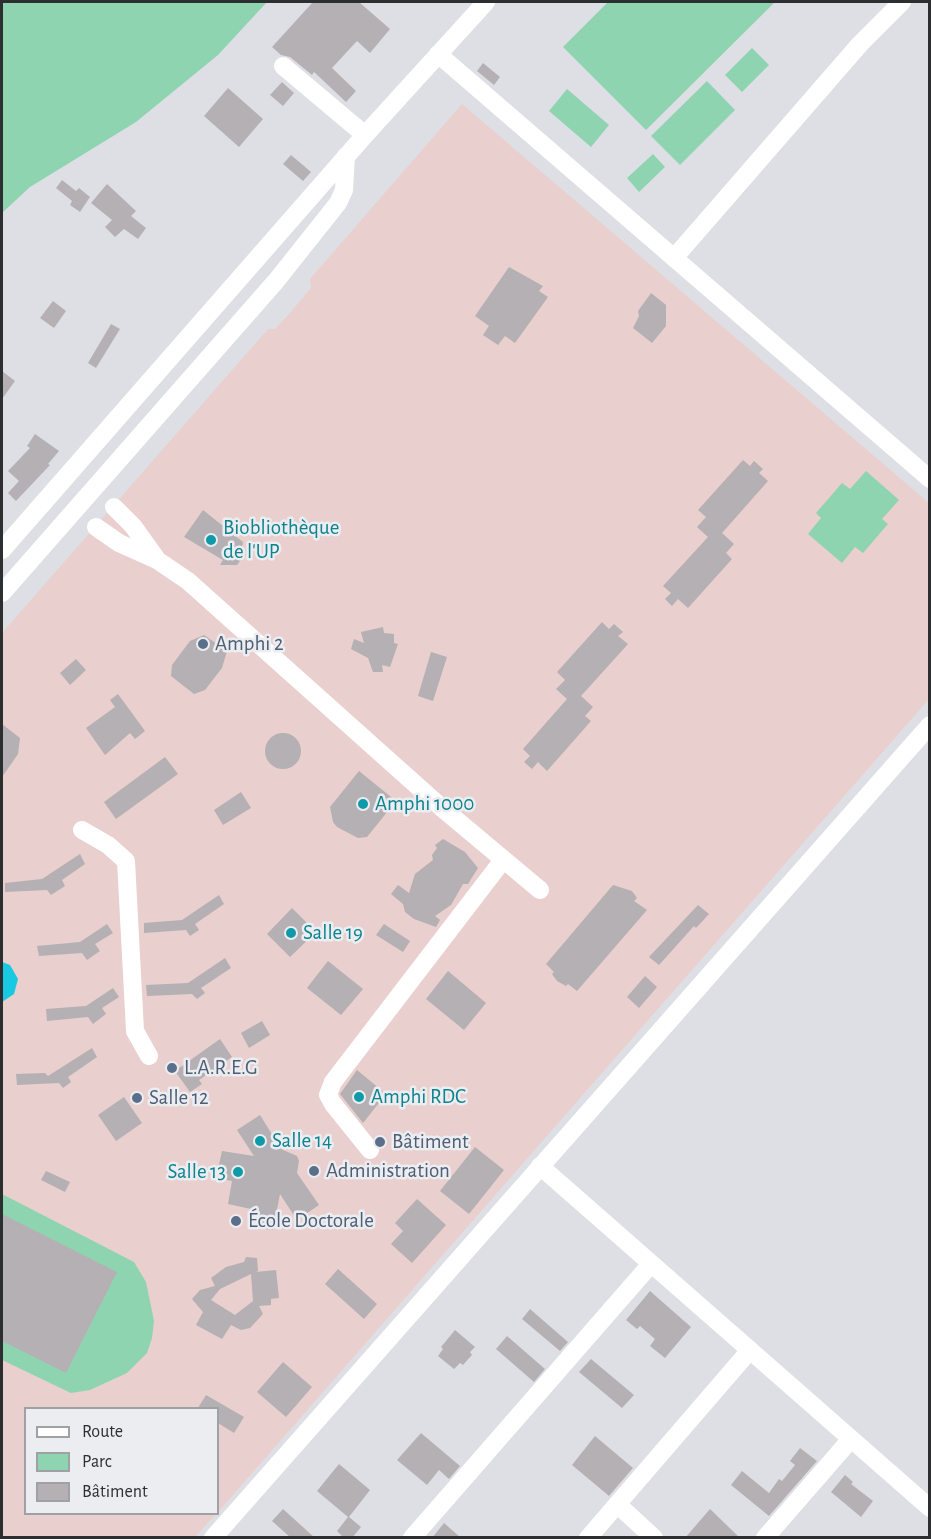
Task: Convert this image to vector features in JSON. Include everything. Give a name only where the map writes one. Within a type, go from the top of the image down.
[{"type":"street","points":[[2,550],[346,156],[486,2]]},
{"type":"street","points":[[674,258],[860,44],[902,2]]},
{"type":"street","points":[[438,54],[930,479]]},
{"type":"street","points":[[283,66],[365,135]]},
{"type":"street","points":[[2,593],[276,281],[338,203],[344,190],[346,156]]},
{"type":"street","points":[[114,507],[133,526],[157,560]]},
{"type":"street","points":[[96,527],[119,543],[157,560],[221,610],[348,725],[540,890]]},
{"type":"street","points":[[213,1538],[930,725]]},
{"type":"street","points":[[82,830],[108,845],[126,861],[135,1031],[149,1056]]},
{"type":"street","points":[[370,1150],[328,1095],[333,1082],[503,860]]},
{"type":"street","points":[[540,1166],[930,1508]]},
{"type":"street","points":[[412,1538],[651,1264]]},
{"type":"street","points":[[588,1538],[750,1350]]},
{"type":"street","points":[[765,1538],[851,1439]]},
{"type":"street","points":[[617,1504],[654,1538]]},
{"type":"shaded area","points":[[462,104],[929,503],[929,699],[219,1511],[219,1407],[24,1407],[24,1515],[215,1515],[195,1537],[3,1538],[2,633],[268,329],[275,329],[289,314],[311,288],[310,279]]},
{"type":"green space","points":[[2,2],[267,2],[218,55],[136,122],[30,187],[2,213]]},
{"type":"green space","points":[[608,2],[775,2],[646,130],[563,47]]},
{"type":"green space","points":[[752,48],[769,65],[742,92],[725,75]]},
{"type":"green space","points":[[707,81],[735,110],[680,165],[651,136]]},
{"type":"green space","points":[[567,89],[609,125],[591,147],[549,111]]},
{"type":"green space","points":[[653,154],[665,167],[639,192],[627,178]]},
{"type":"green space","points":[[866,471],[899,500],[882,519],[888,524],[863,553],[855,547],[842,563],[808,534],[821,518],[816,513],[842,483],[850,489]]},
{"type":"green space","points":[[2,1194],[134,1262],[146,1282],[154,1321],[147,1353],[127,1373],[90,1390],[71,1393],[2,1360]]},
{"type":"water","points":[[2,962],[10,965],[18,979],[14,994],[2,1002]]},
{"type":"building","points":[[313,2],[359,2],[390,29],[370,53],[357,41],[332,68],[356,91],[346,102],[314,72],[312,75],[290,57],[281,55],[272,47]]},
{"type":"building","points":[[483,63],[500,77],[494,85],[477,71]]},
{"type":"building","points":[[282,82],[294,93],[283,106],[270,95]]},
{"type":"building","points":[[228,88],[263,119],[239,147],[204,116]]},
{"type":"building","points":[[291,155],[311,172],[303,181],[283,164]]},
{"type":"building","points":[[62,180],[76,191],[79,188],[90,197],[80,212],[70,205],[72,201],[56,188]]},
{"type":"building","points":[[107,184],[136,211],[131,216],[146,228],[138,239],[124,229],[115,237],[105,227],[112,220],[91,203]]},
{"type":"building","points":[[509,267],[543,286],[539,291],[548,297],[515,343],[505,336],[498,345],[483,335],[489,326],[475,316]]},
{"type":"building","points":[[651,293],[666,305],[666,326],[652,343],[633,328],[639,316],[638,311]]},
{"type":"building","points":[[53,301],[66,311],[54,328],[40,318]]},
{"type":"building","points":[[111,324],[120,329],[96,368],[88,363]]},
{"type":"building","points":[[2,371],[15,381],[2,399]]},
{"type":"building","points":[[35,434],[59,451],[48,464],[50,465],[16,501],[8,493],[19,481],[8,471],[30,448],[27,446]]},
{"type":"building","points":[[743,460],[750,466],[754,461],[763,469],[759,473],[768,481],[722,533],[734,544],[726,553],[732,559],[688,608],[678,599],[672,606],[665,599],[671,593],[663,586],[708,537],[697,527],[706,517],[698,510]]},
{"type":"building","name":"Biobliothèque de l'UP","points":[[203,510],[243,542],[242,547],[245,554],[237,565],[220,565],[223,560],[184,537]]},
{"type":"building","points":[[602,622],[609,629],[614,624],[623,632],[618,636],[628,644],[581,696],[593,707],[585,716],[591,721],[547,771],[538,762],[532,769],[524,762],[530,756],[523,749],[567,699],[556,689],[565,680],[557,672]]},
{"type":"building","points":[[383,627],[384,633],[394,634],[394,643],[398,644],[390,667],[382,665],[383,672],[373,672],[368,658],[351,649],[354,639],[364,643],[361,632]]},
{"type":"building","points":[[204,635],[227,651],[222,668],[205,690],[194,694],[171,676],[172,665],[190,641]]},
{"type":"building","points":[[431,652],[447,657],[433,701],[418,696]]},
{"type":"building","points":[[76,659],[86,670],[70,685],[60,673]]},
{"type":"building","points":[[118,694],[145,731],[135,739],[130,733],[105,755],[86,728],[115,707],[110,700]]},
{"type":"building","points":[[2,724],[20,738],[18,754],[2,777]]},
{"type":"building","points":[[283,733],[296,738],[301,751],[296,764],[283,769],[270,764],[265,751],[270,738]]},
{"type":"building","points":[[165,757],[178,774],[116,819],[104,802]]},
{"type":"building","name":"Amphi 1000","points":[[359,771],[396,801],[367,837],[358,838],[337,827],[333,822],[330,807]]},
{"type":"building","points":[[241,792],[251,808],[223,825],[214,810]]},
{"type":"building","points":[[443,839],[465,852],[478,868],[468,884],[463,884],[451,905],[435,916],[440,920],[436,927],[414,919],[405,912],[403,904],[391,894],[398,885],[409,893],[415,874],[433,860],[432,855],[437,848],[435,845]]},
{"type":"building","points":[[80,854],[85,864],[62,880],[65,886],[51,895],[47,890],[5,892],[5,883],[42,879]]},
{"type":"building","points":[[613,885],[632,891],[637,898],[634,901],[647,910],[577,991],[568,984],[566,986],[557,981],[552,974],[554,972],[546,964]]},
{"type":"building","points":[[219,895],[224,904],[195,924],[199,930],[190,936],[186,930],[144,933],[144,923],[182,920]]},
{"type":"building","points":[[698,905],[709,914],[696,928],[694,926],[659,965],[649,957]]},
{"type":"building","name":"Salle 19","points":[[292,908],[316,932],[290,957],[267,934]]},
{"type":"building","points":[[107,924],[113,933],[95,944],[100,951],[87,960],[82,953],[39,956],[37,946],[80,942]]},
{"type":"building","points":[[384,924],[410,941],[403,952],[376,935]]},
{"type":"building","points":[[225,958],[231,968],[201,988],[205,993],[197,999],[192,994],[147,996],[146,985],[188,983]]},
{"type":"building","points":[[328,961],[363,989],[341,1015],[307,988]]},
{"type":"building","points":[[448,971],[486,1003],[464,1030],[426,999]]},
{"type":"building","points":[[645,976],[657,987],[639,1008],[627,997]]},
{"type":"building","points":[[113,988],[119,997],[102,1008],[106,1014],[93,1024],[88,1017],[47,1021],[46,1009],[86,1006]]},
{"type":"building","points":[[262,1021],[270,1035],[249,1048],[241,1033]]},
{"type":"building","points":[[220,1039],[232,1057],[199,1080],[202,1084],[190,1092],[175,1071]]},
{"type":"building","points":[[92,1048],[97,1057],[68,1077],[71,1082],[63,1088],[59,1083],[17,1085],[16,1074],[45,1073],[48,1076]]},
{"type":"building","name":"Amphi RDC","points":[[357,1070],[386,1094],[363,1123],[340,1094]]},
{"type":"building","points":[[124,1097],[142,1123],[116,1141],[98,1115]]},
{"type":"building","points":[[260,1115],[281,1149],[297,1156],[299,1161],[297,1173],[319,1205],[297,1220],[280,1194],[273,1230],[248,1224],[251,1209],[228,1204],[232,1181],[216,1178],[222,1151],[254,1156],[237,1130]]},
{"type":"building","points":[[475,1147],[504,1170],[469,1214],[440,1191]]},
{"type":"building","points":[[46,1171],[70,1182],[65,1192],[41,1180]]},
{"type":"building","points":[[417,1199],[446,1225],[412,1263],[391,1244],[403,1231],[395,1223]]},
{"type":"building","points":[[2,1214],[117,1272],[66,1373],[2,1341]]},
{"type":"building","points":[[246,1257],[257,1258],[258,1271],[256,1272],[276,1270],[279,1298],[271,1299],[271,1305],[259,1306],[263,1314],[250,1328],[241,1330],[231,1325],[222,1339],[196,1325],[203,1312],[192,1299],[200,1290],[215,1286],[211,1278],[226,1267],[244,1262]],"holes":[[[251,1274],[253,1301],[235,1315],[211,1300],[220,1289]]]},
{"type":"building","points":[[338,1269],[377,1304],[364,1319],[325,1284]]},
{"type":"building","points":[[650,1291],[691,1327],[665,1358],[650,1346],[655,1339],[640,1326],[637,1329],[626,1320]]},
{"type":"building","points":[[530,1309],[568,1342],[560,1351],[522,1319]]},
{"type":"building","points":[[455,1330],[475,1347],[470,1352],[472,1355],[463,1365],[460,1363],[454,1369],[438,1356],[443,1349],[441,1347]]},
{"type":"building","points":[[507,1336],[545,1369],[534,1382],[496,1349]]},
{"type":"building","points":[[591,1359],[634,1395],[622,1408],[579,1372]]},
{"type":"building","points":[[283,1362],[312,1387],[286,1417],[257,1392]]},
{"type":"building","points":[[206,1395],[244,1417],[234,1433],[219,1424],[219,1407],[199,1407]]},
{"type":"building","points":[[421,1433],[460,1466],[449,1479],[439,1470],[427,1485],[397,1460]]},
{"type":"building","points":[[595,1436],[633,1468],[609,1496],[572,1465]]},
{"type":"building","points":[[800,1448],[817,1461],[769,1516],[731,1485],[742,1471],[769,1493],[779,1479],[782,1481],[795,1465],[790,1461]]},
{"type":"building","points":[[339,1464],[370,1490],[349,1517],[361,1527],[352,1538],[344,1538],[337,1531],[348,1517],[317,1491]]},
{"type":"building","points":[[845,1475],[853,1482],[851,1484],[873,1501],[861,1517],[831,1492]]},
{"type":"building","points":[[283,1509],[315,1538],[291,1538],[272,1521]]},
{"type":"building","points":[[710,1509],[740,1538],[685,1538]]},
{"type":"building","points":[[444,1523],[461,1538],[432,1538]]},
{"type":"place","name":"Biobliothèque de l'UP","points":[[211,540]]},
{"type":"place","name":"Amphi 2","points":[[203,644]]},
{"type":"place","name":"Amphi 1000","points":[[363,804]]},
{"type":"place","name":"Salle 19","points":[[291,933]]},
{"type":"place","name":"L.A.R.E.G","points":[[172,1068]]},
{"type":"place","name":"Amphi RDC","points":[[359,1097]]},
{"type":"place","name":"Salle 12","points":[[137,1098]]},
{"type":"place","name":"Salle 14","points":[[260,1141]]},
{"type":"place","name":"Bâtiment","points":[[380,1142]]},
{"type":"place","name":"Administration","points":[[314,1171]]},
{"type":"place","name":"Salle 13","points":[[238,1172]]},
{"type":"place","name":"École Doctorale","points":[[236,1221]]}]
